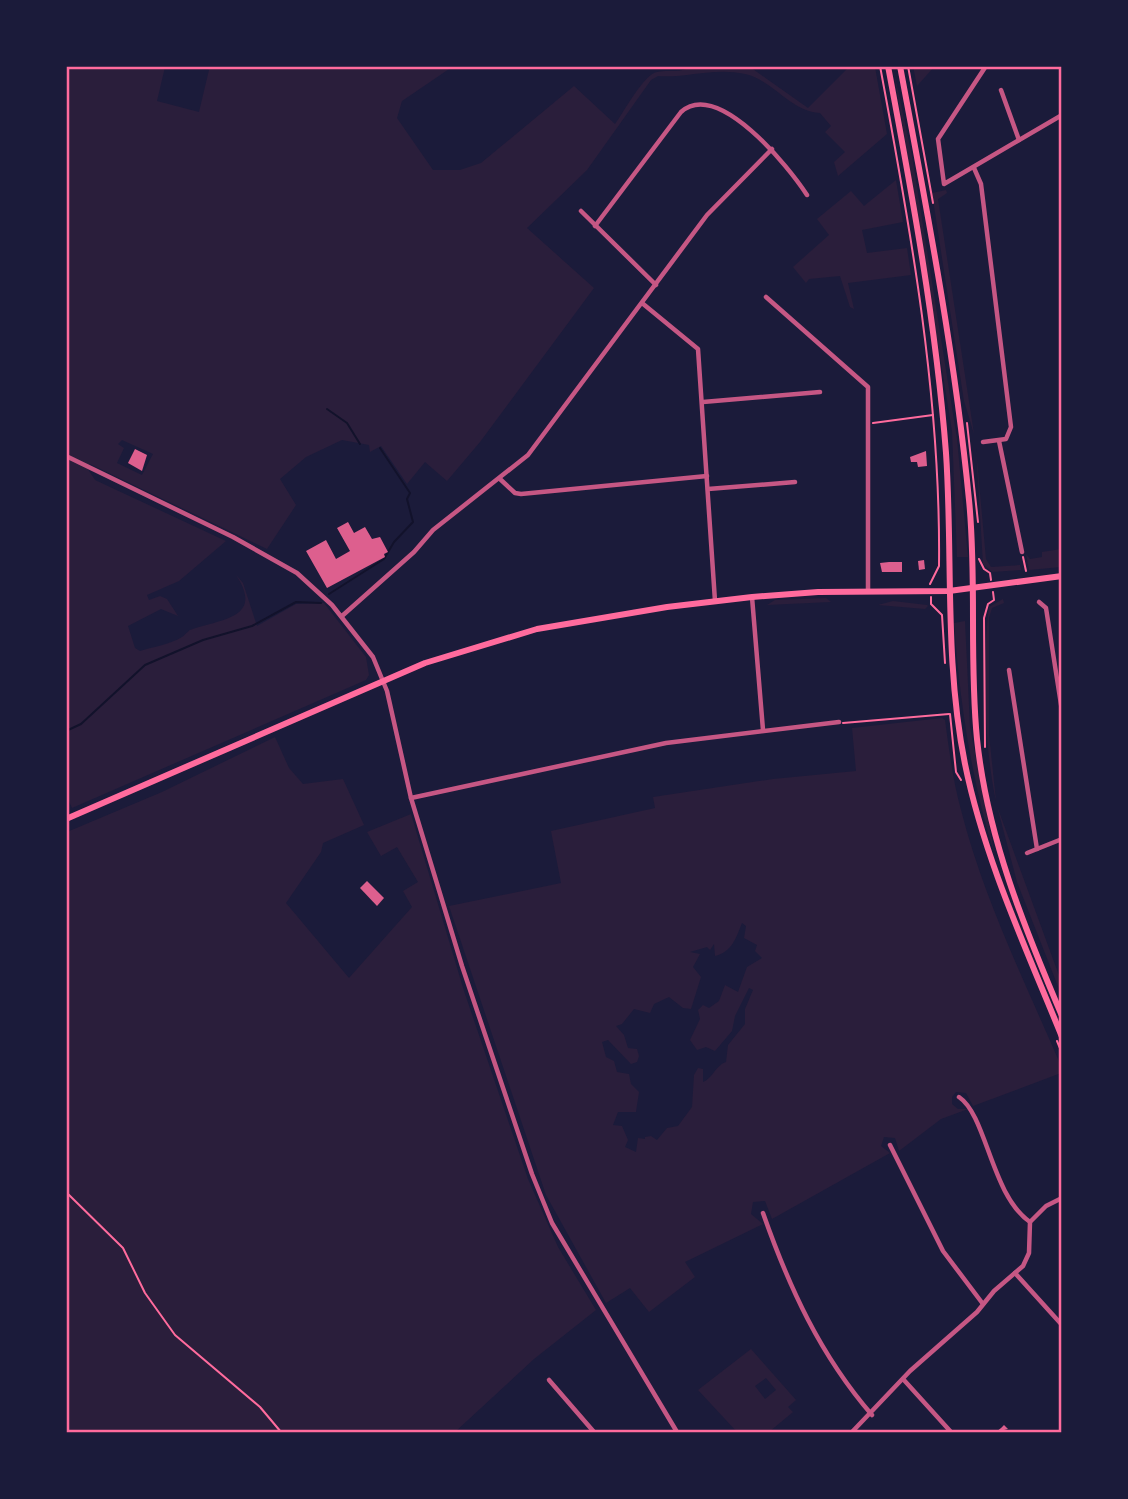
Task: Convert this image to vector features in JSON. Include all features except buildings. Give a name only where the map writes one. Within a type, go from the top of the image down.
[{"type":"main road","points":[[888,66],[919,238],[942,412],[950,621],[961,738],[973,798],[996,874],[1062,1037]]},
{"type":"main road","points":[[900,66],[963,444],[970,503],[975,718],[985,793],[1005,871],[1062,1016]]},
{"type":"main road","points":[[66,820],[384,681],[455,653],[537,629],[752,597],[868,591],[949,591],[1062,576]]},
{"type":"street","points":[[986,66],[937,143],[944,184],[1061,117]]},
{"type":"street","points":[[1001,90],[1019,140]]},
{"type":"street","points":[[595,226],[689,105],[708,106],[728,115],[757,134],[807,194]]},
{"type":"street","points":[[342,616],[414,552],[433,530],[500,479],[535,447],[715,206],[772,149]]},
{"type":"street","points":[[974,167],[981,184],[1011,427],[1008,438],[983,442]]},
{"type":"street","points":[[581,211],[656,285]]},
{"type":"street","points":[[766,297],[866,383],[869,392],[868,591]]},
{"type":"street","points":[[642,303],[698,349],[715,601]]},
{"type":"street","points":[[703,402],[820,392]]},
{"type":"street","points":[[999,441],[1022,552]]},
{"type":"street","points":[[66,456],[233,537],[289,568],[313,584],[369,650],[384,681],[411,798],[471,992],[532,1174],[552,1223],[677,1433]]},
{"type":"street","points":[[500,479],[515,493],[521,494],[707,476]]},
{"type":"street","points":[[708,489],[795,482]]},
{"type":"street","points":[[752,597],[764,730]]},
{"type":"street","points":[[1039,602],[1046,608],[1062,711]]},
{"type":"street","points":[[1009,670],[1037,849]]},
{"type":"street","points":[[411,798],[643,748],[839,722]]},
{"type":"street","points":[[1027,853],[1062,839]]},
{"type":"street","points":[[959,1097],[970,1109],[989,1157],[1017,1213],[1030,1222]]},
{"type":"street","points":[[890,1145],[943,1251],[984,1304]]},
{"type":"street","points":[[852,1433],[872,1415],[903,1379],[1014,1273],[1029,1253],[1030,1222],[1046,1206],[1062,1198]]},
{"type":"street","points":[[763,1213],[785,1274],[807,1321],[842,1377],[872,1415]]},
{"type":"street","points":[[1014,1273],[1062,1325]]},
{"type":"street","points":[[903,1379],[951,1433]]},
{"type":"street","points":[[549,1380],[594,1433]]},
{"type":"path","points":[[880,66],[911,239],[933,415],[939,566],[930,580]]},
{"type":"path","points":[[869,424],[933,415]]},
{"type":"path","points":[[1022,552],[1026,571]]},
{"type":"path","points":[[979,559],[984,569],[990,573]]},
{"type":"path","points":[[986,753],[984,618],[988,604],[994,600]]},
{"type":"path","points":[[930,604],[940,612],[943,622],[950,621]]},
{"type":"path","points":[[973,619],[984,618]]},
{"type":"path","points":[[839,722],[852,725],[950,714]]},
{"type":"path","points":[[66,1192],[123,1248],[145,1293],[175,1335],[261,1407],[281,1433]]},
{"type":"shaded area","points":[[913,66],[934,66],[934,67],[917,86]]},
{"type":"shaded area","points":[[67,67],[165,67],[157,101],[199,112],[209,70],[206,67],[452,67],[402,101],[397,118],[433,170],[460,170],[481,163],[574,86],[615,124],[640,86],[657,72],[690,67],[750,67],[808,108],[849,67],[875,67],[887,134],[838,176],[834,162],[845,152],[825,132],[831,126],[820,113],[800,107],[755,77],[734,72],[712,72],[658,76],[651,80],[587,170],[527,228],[594,288],[480,442],[447,481],[425,462],[407,484],[381,446],[370,452],[369,445],[342,440],[306,457],[280,479],[296,505],[267,549],[90,464],[87,468],[95,480],[226,541],[179,581],[147,595],[149,600],[160,596],[167,599],[178,616],[161,609],[128,626],[135,648],[140,651],[167,643],[182,637],[190,630],[235,615],[242,609],[245,601],[244,590],[236,575],[243,583],[257,626],[296,604],[324,603],[366,657],[369,675],[366,680],[72,808],[67,797]],"holes":[[[122,440],[153,454],[142,475],[117,463],[124,448],[118,444]]]},
{"type":"shaded area","points":[[893,67],[912,156],[957,439],[968,557],[957,557],[952,431]]},
{"type":"shaded area","points":[[896,180],[903,222],[862,230],[867,253],[907,248],[911,275],[848,283],[854,309],[850,307],[840,276],[809,279],[806,283],[793,267],[829,235],[817,219],[851,191],[864,206]]},
{"type":"shaded area","points":[[946,190],[947,193],[938,199],[974,434],[964,401],[932,193]]},
{"type":"shaded area","points":[[976,449],[986,559],[991,567],[1020,565],[1021,570],[992,572],[983,564]]},
{"type":"shaded area","points":[[1061,549],[1061,567],[1029,570],[1026,554],[1030,559],[1042,557],[1042,552]]},
{"type":"shaded area","points":[[826,598],[831,602],[767,605],[775,600]]},
{"type":"shaded area","points":[[1003,599],[1004,603],[992,608],[989,618],[989,734],[996,801],[985,704],[985,653],[989,607]]},
{"type":"shaded area","points":[[893,601],[928,606],[925,609],[878,605]]},
{"type":"shaded area","points":[[965,621],[970,727],[995,856],[979,798],[963,712],[954,623]]},
{"type":"shaded area","points":[[942,718],[945,720],[956,788],[970,843],[993,908],[1061,1066],[1061,1073],[973,1106],[966,1093],[956,1092],[952,1097],[952,1104],[958,1109],[968,1109],[941,1119],[899,1151],[895,1138],[884,1137],[881,1146],[890,1153],[772,1219],[765,1201],[753,1202],[751,1214],[763,1224],[685,1262],[695,1277],[649,1312],[630,1288],[606,1303],[546,1195],[449,906],[561,883],[551,831],[655,808],[653,797],[773,779],[856,771],[852,728]],"holes":[[[742,923],[746,926],[744,938],[757,945],[755,951],[762,958],[747,967],[738,992],[725,985],[719,1001],[709,1008],[703,1005],[698,1010],[700,1019],[690,1040],[697,1050],[706,1047],[715,1051],[732,1031],[735,1016],[749,988],[753,990],[745,1009],[745,1024],[728,1045],[726,1062],[703,1082],[703,1069],[698,1068],[694,1075],[692,1107],[678,1126],[667,1128],[657,1140],[651,1136],[638,1138],[636,1152],[625,1147],[628,1140],[622,1126],[613,1125],[618,1112],[636,1112],[639,1092],[631,1084],[629,1074],[617,1072],[614,1061],[606,1057],[602,1042],[608,1040],[631,1064],[637,1062],[637,1049],[628,1048],[624,1035],[616,1026],[622,1024],[634,1009],[650,1013],[654,1004],[669,997],[683,1008],[691,1009],[701,977],[693,967],[700,954],[690,952],[707,947],[710,950],[714,944],[715,956],[721,954],[733,944]]]},
{"type":"shaded area","points":[[275,737],[289,768],[303,784],[343,779],[364,825],[323,843],[321,852],[286,903],[349,978],[412,907],[403,891],[418,882],[397,847],[381,856],[367,832],[411,814],[464,991],[528,1179],[558,1247],[596,1310],[534,1359],[455,1432],[67,1432],[67,832],[162,792]]},
{"type":"shaded area","points":[[997,806],[1061,981],[1061,994],[1017,882]]},
{"type":"shaded area","points":[[751,1349],[796,1400],[788,1407],[793,1412],[769,1432],[737,1432],[698,1390]],"holes":[[[766,1378],[776,1390],[765,1399],[755,1386]]]},
{"type":"waterway","points":[[327,409],[347,423],[360,444]]},
{"type":"waterway","points":[[329,594],[384,559],[394,542],[413,522],[407,499],[410,493],[380,448]]},
{"type":"waterway","points":[[66,731],[81,724],[145,665],[203,640],[252,626],[296,602],[321,603]]}]
